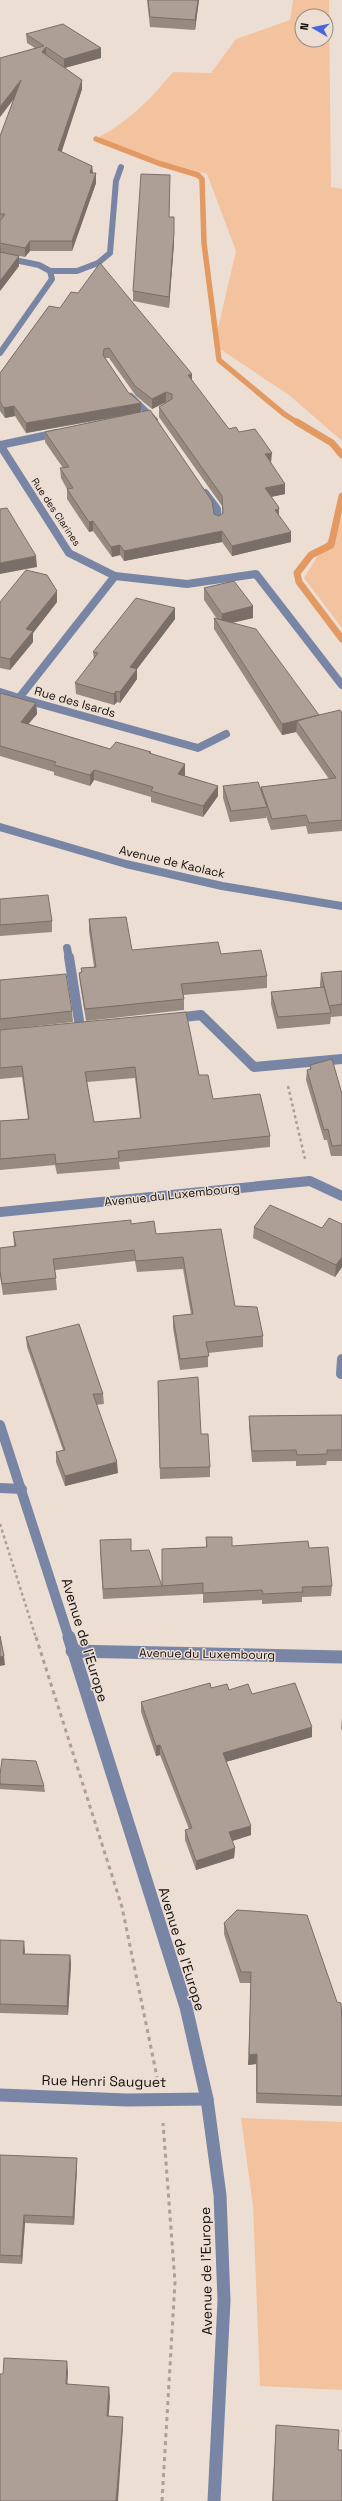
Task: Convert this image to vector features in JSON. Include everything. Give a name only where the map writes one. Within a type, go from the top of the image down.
[{"type":"street","points":[[0,257],[39,265],[50,271],[77,271],[98,263],[110,254],[116,180],[121,167]]},
{"type":"street","points":[[0,353],[52,279],[50,271]]},
{"type":"street","points":[[124,386],[132,399],[151,414],[160,428]]},
{"type":"street","points":[[0,445],[68,431]]},
{"type":"street","name":"Rue des Clarines","points":[[0,445],[69,553],[116,576],[187,584],[256,574],[342,685]]},
{"type":"street","points":[[199,484],[217,509],[218,521]]},
{"type":"street","name":"Rue des Isards","points":[[116,576],[19,698],[198,748],[226,734]]},
{"type":"street","points":[[0,692],[19,698]]},
{"type":"street","name":"Avenue de Kaolack","points":[[0,827],[126,864],[222,886],[342,906]]},
{"type":"street","points":[[67,948],[79,1028]]},
{"type":"street","points":[[163,1019],[201,1015],[254,1067],[342,1058]]},
{"type":"street","points":[[310,1181],[342,1196]]},
{"type":"street","name":"Avenue du Luxembourg","points":[[0,1212],[310,1181]]},
{"type":"street","points":[[341,1374],[342,1359]]},
{"type":"street","name":"Avenue de l'Europe","points":[[0,1425],[22,1489],[72,1651],[186,2007],[207,2099],[220,2196],[224,2301],[214,2501]]},
{"type":"street","points":[[0,1488],[22,1489]]},
{"type":"street","name":"Avenue du Luxembourg","points":[[72,1651],[342,1657]]},
{"type":"street","name":"Rue Henri Sauguet","points":[[0,2095],[127,2100],[207,2099]]},
{"type":"path","points":[[282,1064],[310,1181]]},
{"type":"path","points":[[0,1524],[122,1906],[161,2099],[175,2282],[162,2501]]},
{"type":"shaded area","points":[[293,0],[329,0],[329,8],[294,8],[294,48],[330,48],[331,187],[342,189],[342,441],[289,395],[214,345],[236,251],[207,174],[122,150],[99,137],[110,131],[130,116],[157,91],[173,72],[211,73],[236,39],[290,20]]},
{"type":"shaded area","points":[[342,517],[342,628],[304,578]]},
{"type":"shaded area","points":[[241,2118],[342,2122],[342,2390],[260,2386],[253,2206]]},
{"type":"building","points":[[148,0],[198,0],[195,20],[150,17]]},
{"type":"building","points":[[63,24],[101,48],[64,59],[46,47],[42,52],[82,80],[58,150],[92,166],[90,173],[96,173],[72,241],[30,241],[25,248],[0,243],[0,221],[5,214],[0,214],[0,136],[21,80],[0,107],[0,58],[44,46],[26,34]]},
{"type":"building","points":[[141,174],[170,175],[169,217],[174,217],[174,233],[169,297],[133,291]]},
{"type":"building","points":[[0,252],[19,256],[0,281]]},
{"type":"building","points":[[100,263],[192,374],[188,375],[229,429],[236,427],[239,432],[255,429],[272,453],[265,454],[285,484],[265,488],[278,506],[279,509],[275,510],[291,532],[232,546],[222,531],[124,551],[120,545],[111,547],[93,521],[89,522],[67,489],[73,488],[60,468],[69,467],[45,432],[150,410],[212,501],[214,514],[219,516],[223,513],[222,496],[159,407],[172,399],[172,394],[166,392],[152,399],[135,386],[109,348],[104,349],[103,355],[128,392],[141,403],[26,423],[14,406],[4,408],[0,402],[0,373],[49,306],[60,308],[71,292],[78,293]]},
{"type":"building","points":[[7,508],[36,556],[0,563],[0,509]]},
{"type":"building","points":[[26,570],[47,575],[57,591],[26,629],[33,631],[10,659],[0,657],[0,602]]},
{"type":"building","points":[[234,581],[253,606],[222,614],[204,588]]},
{"type":"building","points":[[136,598],[175,608],[130,667],[137,669],[120,692],[116,691],[114,694],[75,683],[98,653],[93,652]]},
{"type":"building","points":[[214,618],[256,629],[319,715],[282,724]]},
{"type":"building","points":[[0,693],[36,703],[21,722],[110,749],[116,742],[151,752],[149,753],[185,764],[178,774],[218,786],[203,806],[151,791],[153,787],[94,770],[90,775],[54,765],[56,762],[0,746]]},
{"type":"building","points":[[340,710],[342,713],[342,820],[309,823],[306,815],[272,819],[261,787],[336,778],[297,721]]},
{"type":"building","points":[[258,782],[267,807],[231,811],[223,786]]},
{"type":"building","points":[[48,895],[52,921],[0,925],[0,899]]},
{"type":"building","points":[[126,917],[132,950],[218,942],[221,954],[261,950],[267,976],[181,984],[184,999],[85,1009],[79,973],[82,972],[81,968],[96,967],[89,919]]},
{"type":"building","points":[[342,971],[342,1004],[329,1006],[321,973]]},
{"type":"building","points":[[66,974],[72,1011],[0,1019],[0,980]]},
{"type":"building","points":[[324,987],[331,1013],[278,1017],[271,992]]},
{"type":"building","points":[[186,1012],[199,1075],[208,1075],[213,1099],[260,1094],[270,1136],[118,1151],[119,1158],[56,1164],[55,1154],[0,1159],[0,1121],[29,1119],[22,1066],[0,1068],[0,1030]],"holes":[[[135,1067],[141,1118],[94,1122],[85,1072]]]},
{"type":"building","points":[[332,1059],[342,1094],[342,1145],[332,1146],[328,1129],[324,1130],[307,1070],[311,1069],[310,1065]]},
{"type":"building","points":[[270,1205],[322,1228],[329,1218],[342,1224],[342,1257],[336,1265],[254,1227]]},
{"type":"building","points":[[131,1220],[131,1224],[154,1221],[156,1234],[221,1229],[235,1306],[257,1307],[263,1336],[206,1342],[209,1356],[180,1359],[173,1316],[193,1314],[183,1257],[136,1261],[134,1250],[53,1259],[56,1278],[2,1284],[0,1271],[0,1248],[16,1246],[13,1232]]},
{"type":"building","points":[[79,1324],[103,1394],[93,1394],[117,1462],[65,1476],[56,1452],[65,1450],[26,1337]]},
{"type":"building","points":[[198,1377],[201,1434],[208,1434],[210,1467],[160,1468],[158,1381]]},
{"type":"building","points":[[342,1415],[342,1450],[327,1450],[327,1454],[297,1455],[296,1450],[252,1451],[249,1416]]},
{"type":"building","points":[[206,1537],[232,1537],[232,1546],[308,1541],[309,1548],[328,1547],[332,1586],[302,1587],[303,1592],[263,1594],[262,1590],[203,1593],[203,1583],[162,1586],[162,1549],[207,1547]]},
{"type":"building","points":[[131,1539],[131,1551],[149,1550],[162,1586],[103,1589],[100,1540]]},
{"type":"building","points":[[0,1636],[4,1656],[0,1657]]},
{"type":"building","points":[[210,1683],[211,1688],[227,1684],[229,1690],[248,1684],[252,1694],[295,1683],[312,1727],[223,1753],[251,1826],[229,1832],[235,1848],[196,1861],[185,1830],[192,1828],[160,1745],[156,1746],[141,1702]]},
{"type":"building","points":[[2,1759],[36,1761],[44,1786],[0,1784]]},
{"type":"building","points":[[237,1910],[307,1915],[337,2002],[341,2003],[342,2096],[257,2093],[257,2054],[249,2055],[251,1972],[241,1972],[224,1923]]},
{"type":"building","points":[[0,1940],[24,1941],[23,1954],[70,1955],[67,2006],[0,2004]]},
{"type":"building","points":[[0,2155],[77,2158],[73,2217],[24,2215],[21,2256],[0,2255]]},
{"type":"building","points":[[4,2358],[67,2361],[66,2384],[109,2387],[107,2416],[123,2417],[116,2501],[0,2501],[0,2374],[3,2374]]},
{"type":"building","points":[[276,2425],[339,2430],[338,2450],[342,2450],[342,2501],[273,2501]]},
{"type":"waterway","points":[[96,139],[158,163],[198,175],[202,179],[204,243],[219,360],[284,414],[298,423]]},
{"type":"waterway","points":[[297,422],[332,443],[342,455]]},
{"type":"waterway","points":[[342,496],[331,545],[311,555],[297,573],[299,582],[342,639]]}]
